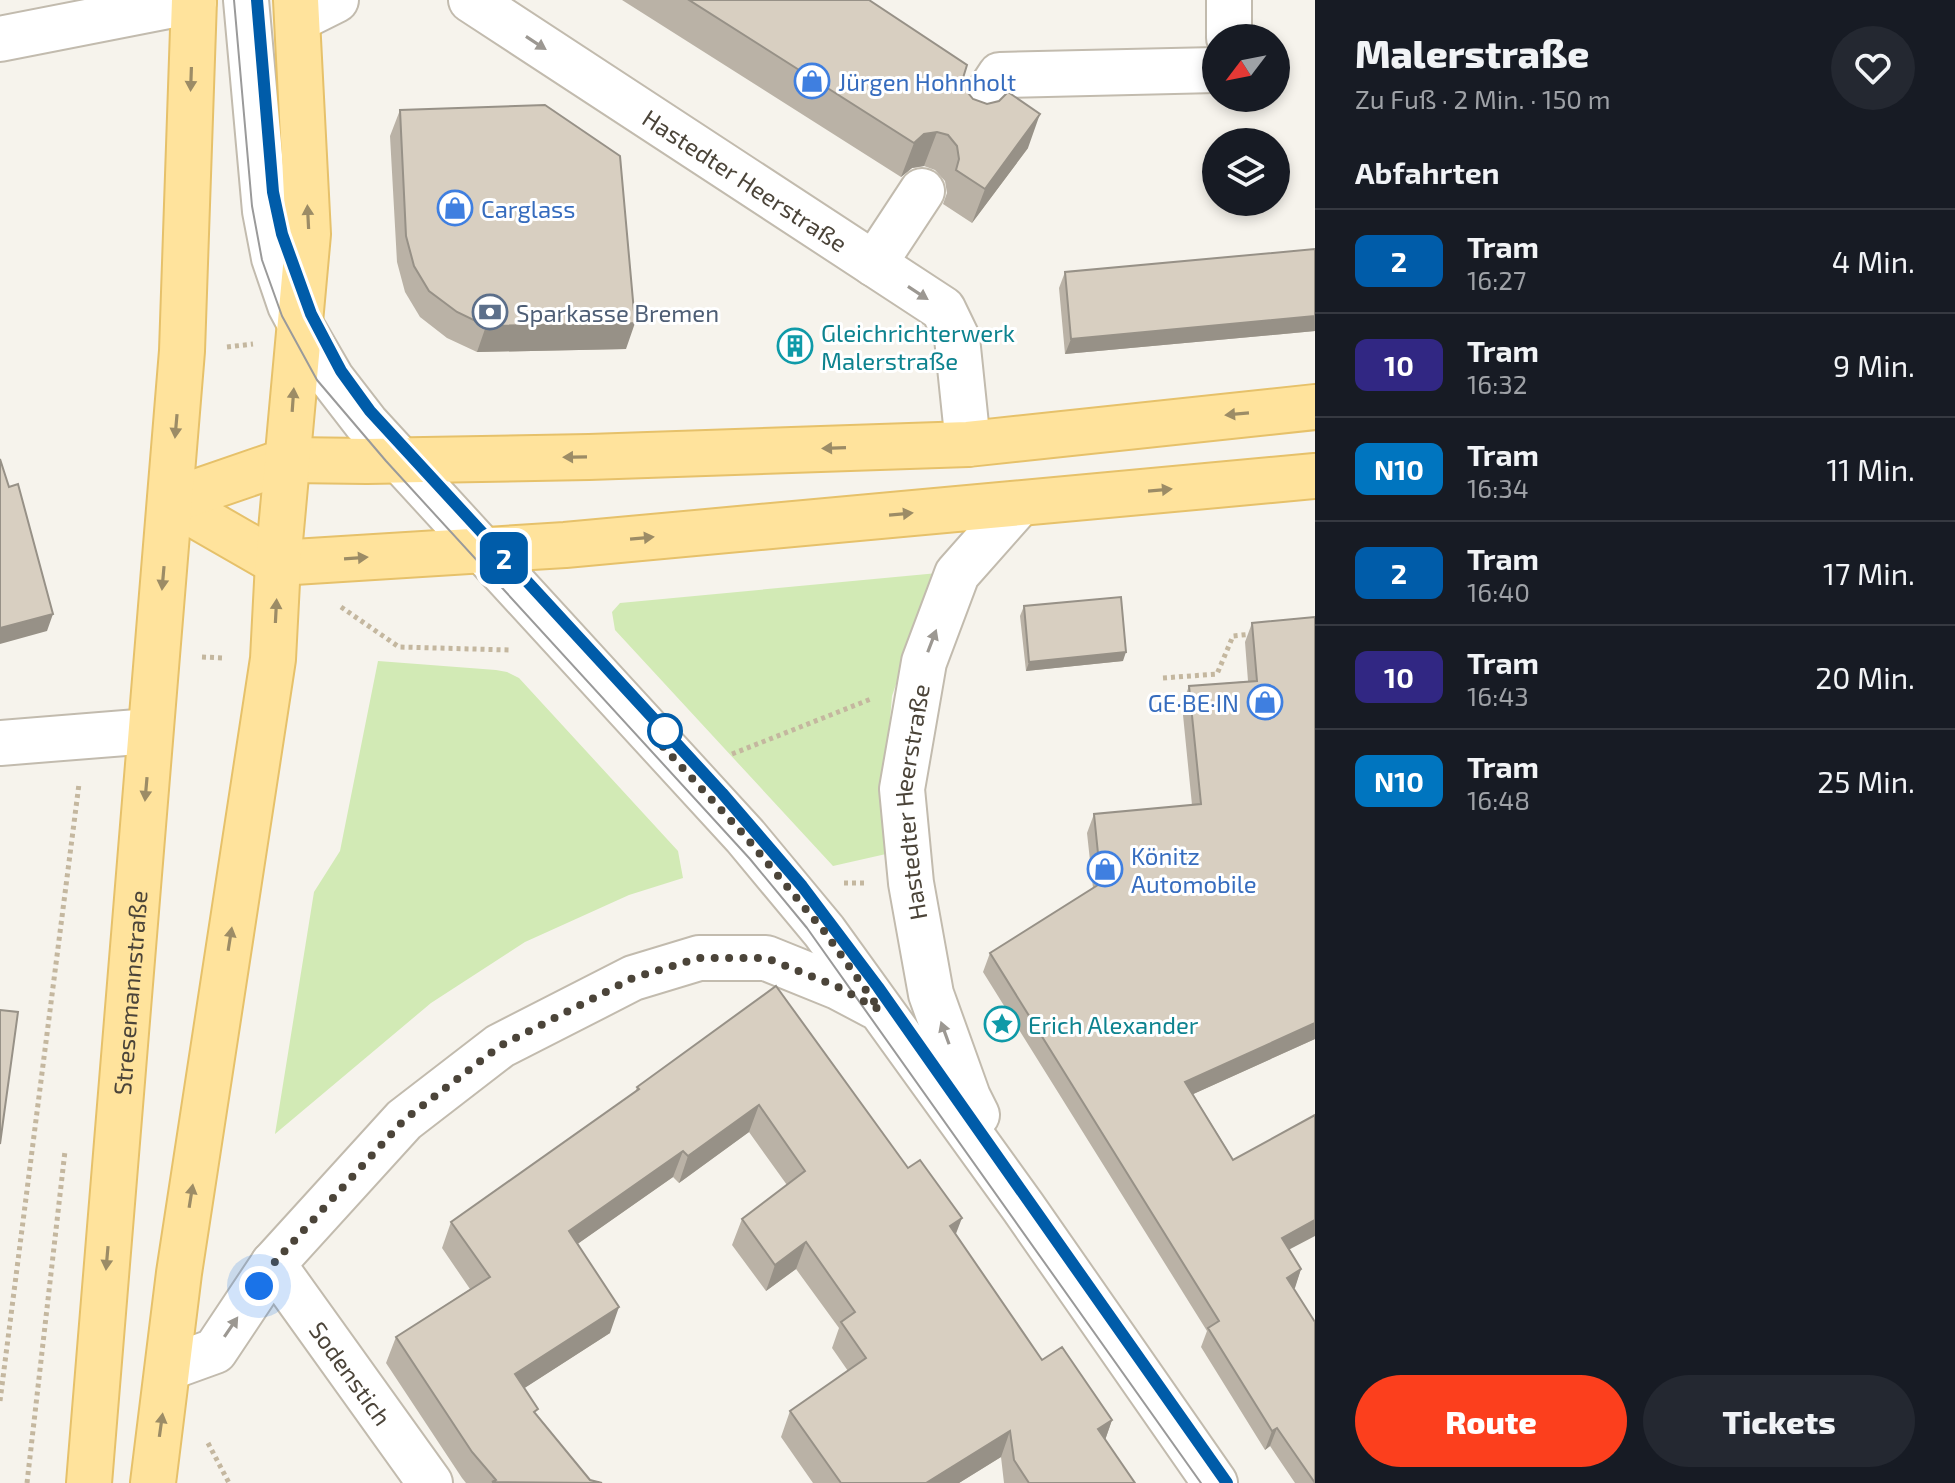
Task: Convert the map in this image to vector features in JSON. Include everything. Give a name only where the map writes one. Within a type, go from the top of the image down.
[{"type":"main road","points":[[170,501],[182,351],[194,1]]},
{"type":"main road","points":[[153,1483],[179,1273],[273,659],[278,563],[308,234],[297,9]]},
{"type":"main road","points":[[170,501],[289,460],[589,457],[968,444],[1315,407]]},
{"type":"main road","points":[[170,501],[278,563],[565,545],[1315,476]]},
{"type":"main road","name":"Stresemannstraße","points":[[89,1483],[170,501]]},
{"type":"street","points":[[246,0],[265,211],[274,258],[298,331],[332,379],[400,460],[745,836],[824,931],[880,1010]]},
{"type":"street","points":[[297,9],[336,0]]},
{"type":"street","name":"Hastedter Heerstraße","points":[[471,0],[943,309],[957,338],[968,444]]},
{"type":"street","points":[[1229,0],[1229,24]]},
{"type":"street","points":[[0,39],[194,1]]},
{"type":"street","points":[[975,113],[1000,75],[1202,70]]},
{"type":"street","points":[[874,264],[922,191]]},
{"type":"street","name":"Hastedter Heerstraße","points":[[1019,504],[957,574],[924,662],[902,789],[911,883],[931,994],[968,1097],[1023,1207]]},
{"type":"street","points":[[0,743],[150,731]]},
{"type":"street","name":"Hastedter Heerstraße","points":[[273,1264],[404,1120],[500,1046],[633,978],[699,958],[766,958],[838,987],[880,1010],[1023,1207],[1215,1483]]},
{"type":"street","points":[[168,1368],[215,1351],[273,1264]]},
{"type":"street","name":"Sodenstich","points":[[273,1264],[430,1483]]},
{"type":"path","points":[[182,351],[298,331]]},
{"type":"path","points":[[338,605],[399,647],[517,650]]},
{"type":"path","points":[[1163,678],[1217,674],[1233,636],[1260,633]]},
{"type":"path","points":[[155,655],[273,659]]},
{"type":"path","points":[[727,758],[734,751],[886,693],[918,698]]},
{"type":"path","points":[[0,1401],[81,768],[103,735]]},
{"type":"green space","points":[[938,573],[917,622],[892,696],[885,779],[886,854],[833,866],[615,630],[612,612],[620,603]]},
{"type":"green space","points":[[378,661],[496,670],[519,678],[678,851],[683,878],[629,895],[525,942],[431,1003],[275,1134],[314,892],[340,851]]},
{"type":"building","points":[[689,0],[869,0],[967,65],[963,78],[965,89],[973,99],[987,104],[999,101],[1008,92],[1040,114],[985,189],[956,170],[959,159],[957,146],[948,135],[937,132],[924,134],[914,143]]},
{"type":"building","points":[[545,105],[620,156],[635,323],[486,326],[457,312],[429,291],[414,266],[406,236],[400,110]]},
{"type":"building","points":[[1315,249],[1315,316],[1071,339],[1065,272]]},
{"type":"building","points":[[0,459],[9,487],[18,484],[53,614],[0,628]]},
{"type":"building","points":[[1121,597],[1126,652],[1029,662],[1024,606]]},
{"type":"building","points":[[1315,617],[1315,1023],[1185,1082],[1233,1160],[1315,1115],[1315,1220],[1282,1238],[1301,1269],[1287,1278],[1315,1322],[1315,1483],[1277,1428],[1272,1431],[1208,1328],[1219,1321],[990,953],[1101,883],[1094,814],[1201,804],[1189,686],[1257,681],[1252,623]]},
{"type":"building","points":[[776,986],[908,1168],[920,1160],[962,1218],[950,1226],[1042,1360],[1062,1347],[1112,1420],[1098,1429],[1135,1483],[1029,1483],[1014,1460],[1010,1431],[926,1483],[841,1483],[790,1411],[866,1358],[841,1322],[855,1312],[806,1242],[775,1265],[742,1219],[805,1171],[759,1105],[688,1156],[683,1151],[569,1231],[619,1307],[515,1374],[538,1409],[534,1412],[590,1480],[602,1483],[492,1482],[496,1480],[472,1452],[396,1337],[490,1277],[451,1222],[639,1089],[637,1087]]},
{"type":"building","points":[[0,1010],[18,1012],[0,1144]]},
{"type":"tram line","points":[[234,0],[252,206],[262,260],[282,316],[317,380],[386,461],[750,859],[807,928],[1201,1483]]},
{"type":"tram line","points":[[257,0],[273,192],[282,234],[311,314],[341,371],[370,411],[722,793],[802,886],[878,987],[1227,1483]]},
{"type":"tram line","name":"2","points":[[257,0],[273,192],[282,234],[311,314],[341,371],[370,411],[722,793],[802,886],[878,987],[1227,1483]]},
{"type":"place","name":"Jürgen Hohnholt","points":[[812,81]]},
{"type":"place","name":"Carglass","points":[[455,208]]},
{"type":"place","name":"Sparkasse Bremen","points":[[490,312]]},
{"type":"place","name":"Gleichrichterwerk Malerstraße","points":[[795,346]]},
{"type":"place","name":"GE·BE·IN","points":[[1265,702]]},
{"type":"place","name":"Könitz Automobile","points":[[1105,869]]},
{"type":"place","name":"Erich Alexander","points":[[1002,1024]]},
{"type":"route","points":[[259,1286],[273,1264],[404,1120],[500,1046],[633,978],[699,958],[766,958],[838,987],[880,1010],[824,931],[745,836],[656,739],[665,731]]}]
